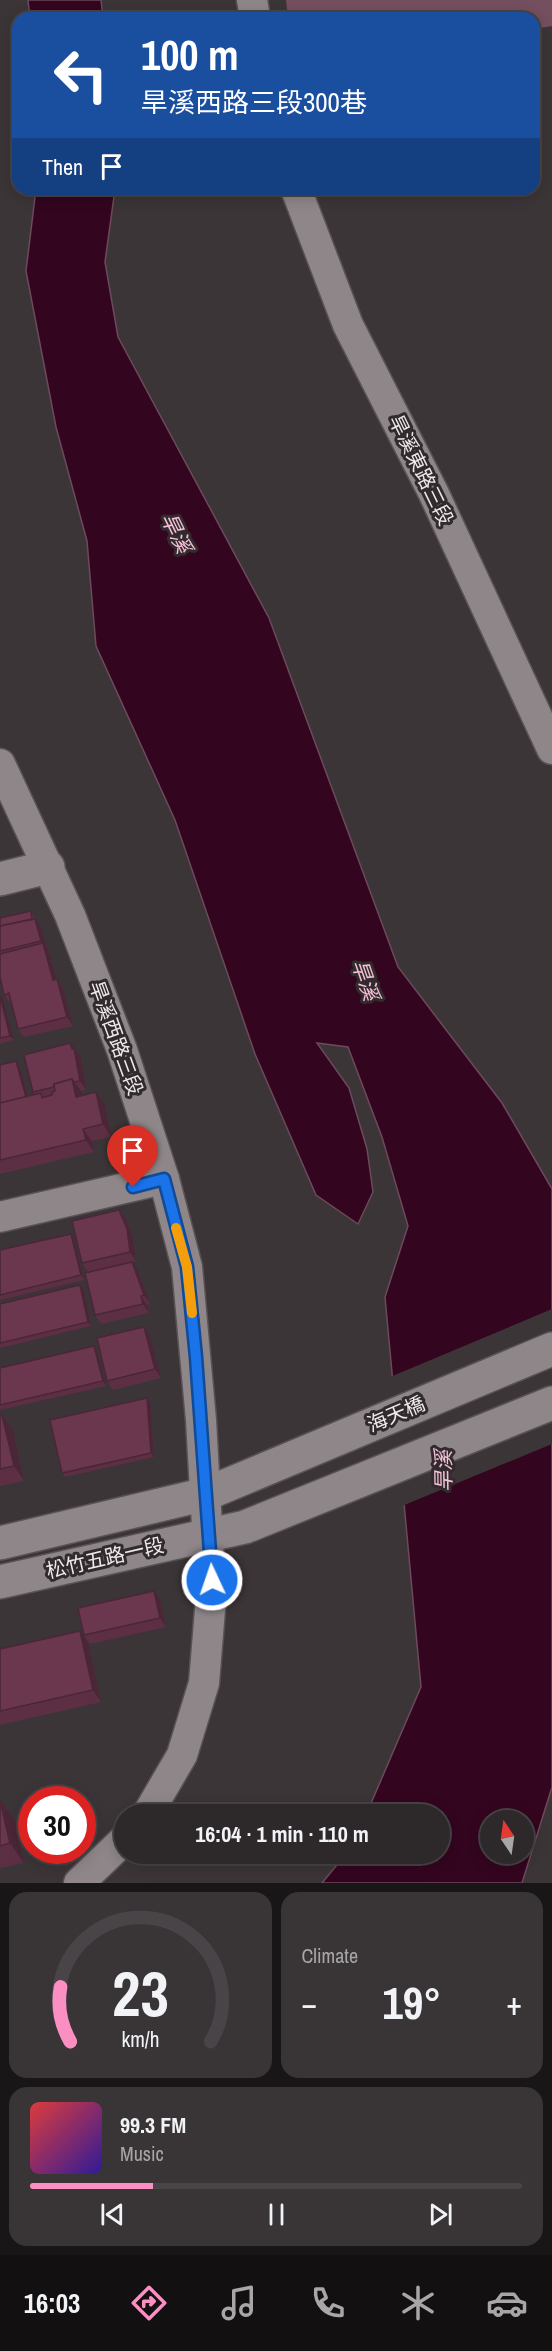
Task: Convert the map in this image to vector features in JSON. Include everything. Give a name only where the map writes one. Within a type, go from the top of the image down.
[{"type":"street","name":"旱溪東路三段","points":[[298,195],[348,325],[434,494],[552,749]]},
{"type":"street","name":"旱溪西路三段","points":[[0,764],[48,867],[122,1050],[164,1179],[187,1267],[212,1580],[204,1683],[182,1755],[153,1804]]},
{"type":"street","points":[[0,879],[48,867]]},
{"type":"street","points":[[0,1217],[164,1179]]},
{"type":"street","name":"海天橋","points":[[241,1480],[552,1349]]},
{"type":"street","name":"松竹五路一段","points":[[0,1581],[245,1527],[552,1403]]},
{"type":"street","name":"松竹五路一段","points":[[0,1543],[206,1494],[241,1480]]},
{"type":"street","points":[[79,1883],[114,1850]]},
{"type":"shaded area","points":[[286,0],[552,0],[552,26],[540,28],[540,12],[287,12]]},
{"type":"water","points":[[28,0],[101,0],[102,12],[29,12]]},
{"type":"water","name":"旱溪","points":[[35,195],[114,195],[105,262],[118,337],[269,618],[398,967],[502,1103],[552,1189],[552,1787],[534,1845],[534,1810],[480,1810],[480,1864],[528,1864],[522,1883],[322,1883],[338,1864],[450,1864],[450,1804],[371,1804],[421,1687],[385,1297],[408,1226],[382,1137],[348,1047],[317,1043],[349,1088],[367,1149],[373,1192],[358,1224],[316,1195],[255,1054],[175,820],[96,646],[87,541],[56,427],[26,271]]},
{"type":"pier","points":[[552,1309],[552,1444],[402,1506],[390,1377]]},
{"type":"building","points":[[31,911],[32,919],[0,926],[0,918]]},
{"type":"building","points":[[35,919],[41,941],[0,951],[0,926]]},
{"type":"building","points":[[43,943],[53,980],[57,979],[67,1017],[18,1029],[9,993],[4,995],[0,977],[0,954]]},
{"type":"building","points":[[0,996],[10,1036],[0,1038]]},
{"type":"building","points":[[70,1043],[72,1049],[74,1048],[80,1081],[74,1082],[72,1079],[54,1084],[54,1087],[33,1092],[24,1055]]},
{"type":"building","points":[[16,1061],[26,1097],[0,1103],[0,1065]]},
{"type":"building","points":[[72,1079],[76,1097],[96,1092],[103,1124],[83,1129],[86,1140],[0,1160],[0,1103],[41,1093],[42,1098],[52,1095],[55,1091],[54,1084]]},
{"type":"building","points":[[119,1210],[127,1229],[130,1252],[82,1263],[72,1221]]},
{"type":"building","points":[[71,1234],[81,1275],[0,1295],[0,1250]]},
{"type":"building","points":[[132,1262],[144,1295],[141,1296],[143,1304],[95,1315],[85,1273]]},
{"type":"building","points":[[80,1285],[88,1322],[0,1343],[0,1304]]},
{"type":"building","points":[[144,1327],[155,1369],[107,1381],[97,1338]]},
{"type":"building","points":[[94,1346],[103,1381],[0,1405],[0,1368]]},
{"type":"building","points":[[147,1398],[151,1453],[62,1473],[50,1420]]},
{"type":"building","points":[[2,1415],[14,1466],[0,1469],[0,1416]]},
{"type":"building","points":[[154,1591],[160,1618],[84,1635],[78,1608]]},
{"type":"building","points":[[80,1631],[93,1690],[0,1711],[0,1649]]},
{"type":"building","points":[[0,1801],[10,1843],[0,1846]]},
{"type":"slow traffic","points":[[176,1228],[187,1267],[192,1313]]},
{"type":"route","points":[[133,1187],[164,1179],[187,1267],[196,1357],[212,1580]]}]
